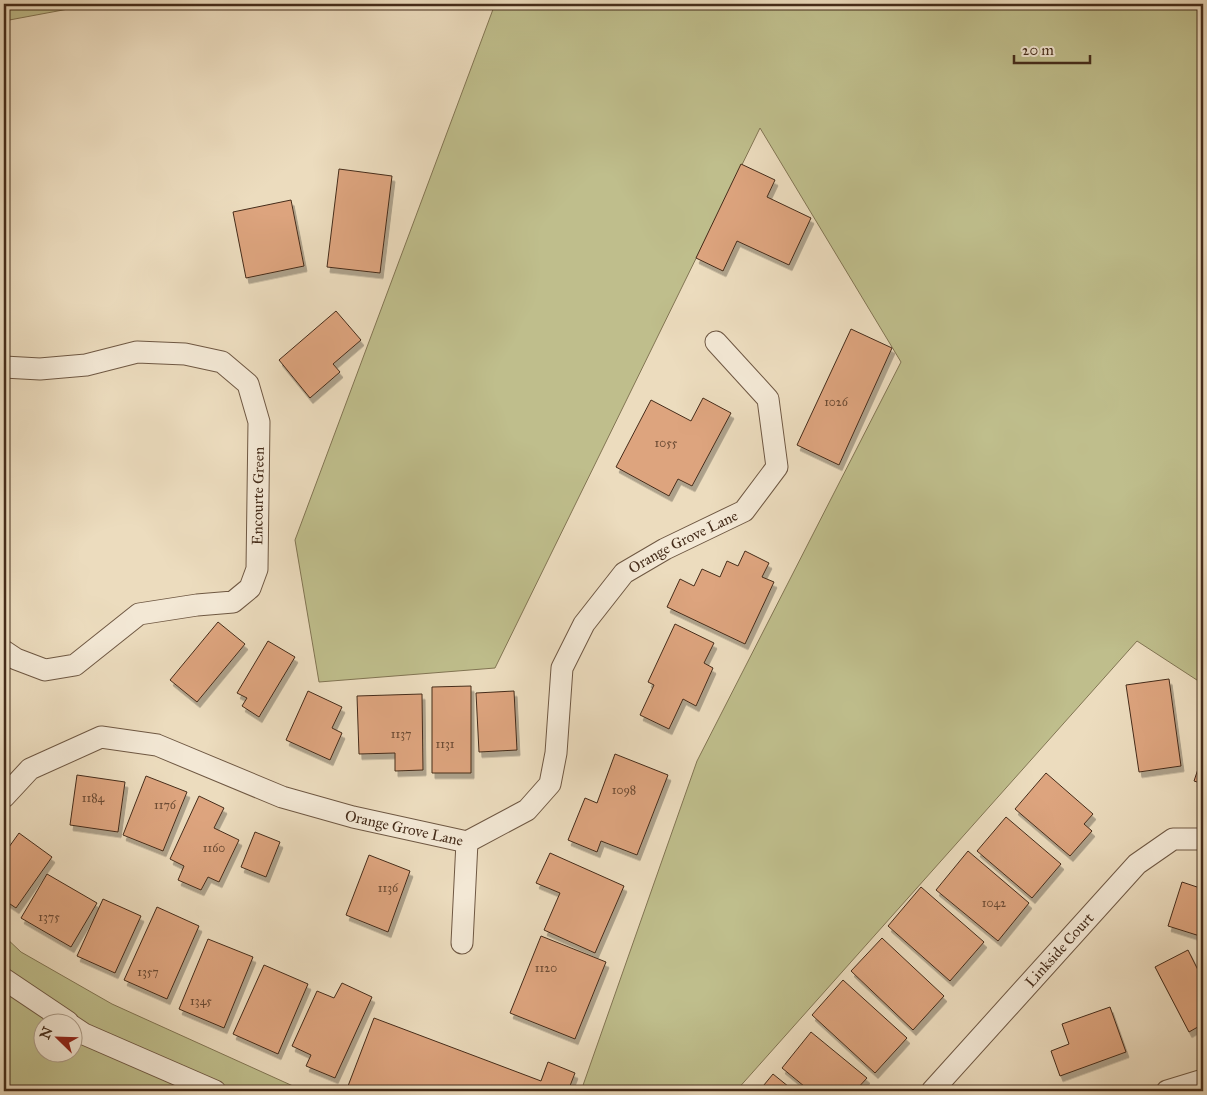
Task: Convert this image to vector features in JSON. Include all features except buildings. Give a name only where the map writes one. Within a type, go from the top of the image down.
[{"type":"street","name":"Orange Grove Lane","points":[[4,798],[30,769],[101,736],[157,745],[282,796],[353,817],[467,842],[527,810],[550,784],[556,752],[562,668],[584,624],[624,573],[665,549],[744,511],[777,467],[768,399],[716,342]]},
{"type":"street","name":"Encourte Green","points":[[4,367],[40,368],[86,365],[137,352],[185,354],[222,362],[248,384],[259,422],[257,569],[250,588],[233,602],[139,614],[75,665],[45,670],[16,659],[4,652]]},
{"type":"street","name":"Linkside Court","points":[[942,1087],[1137,864],[1173,839],[1203,839]]},
{"type":"street","points":[[462,942],[467,842]]},
{"type":"street","points":[[4,979],[53,1012]]},
{"type":"street","points":[[82,1033],[215,1091]]},
{"type":"street","points":[[1167,1091],[1203,1080]]},
{"type":"shaded area","points":[[4,4],[95,4],[4,21]]},
{"type":"shaded area","points":[[495,4],[1203,4],[1203,684],[1137,641],[736,1091],[581,1091],[697,761],[901,362],[760,128],[495,668],[319,682],[295,540]]},
{"type":"shaded area","points":[[4,936],[21,952],[112,1004],[304,1091],[4,1091]]}]
